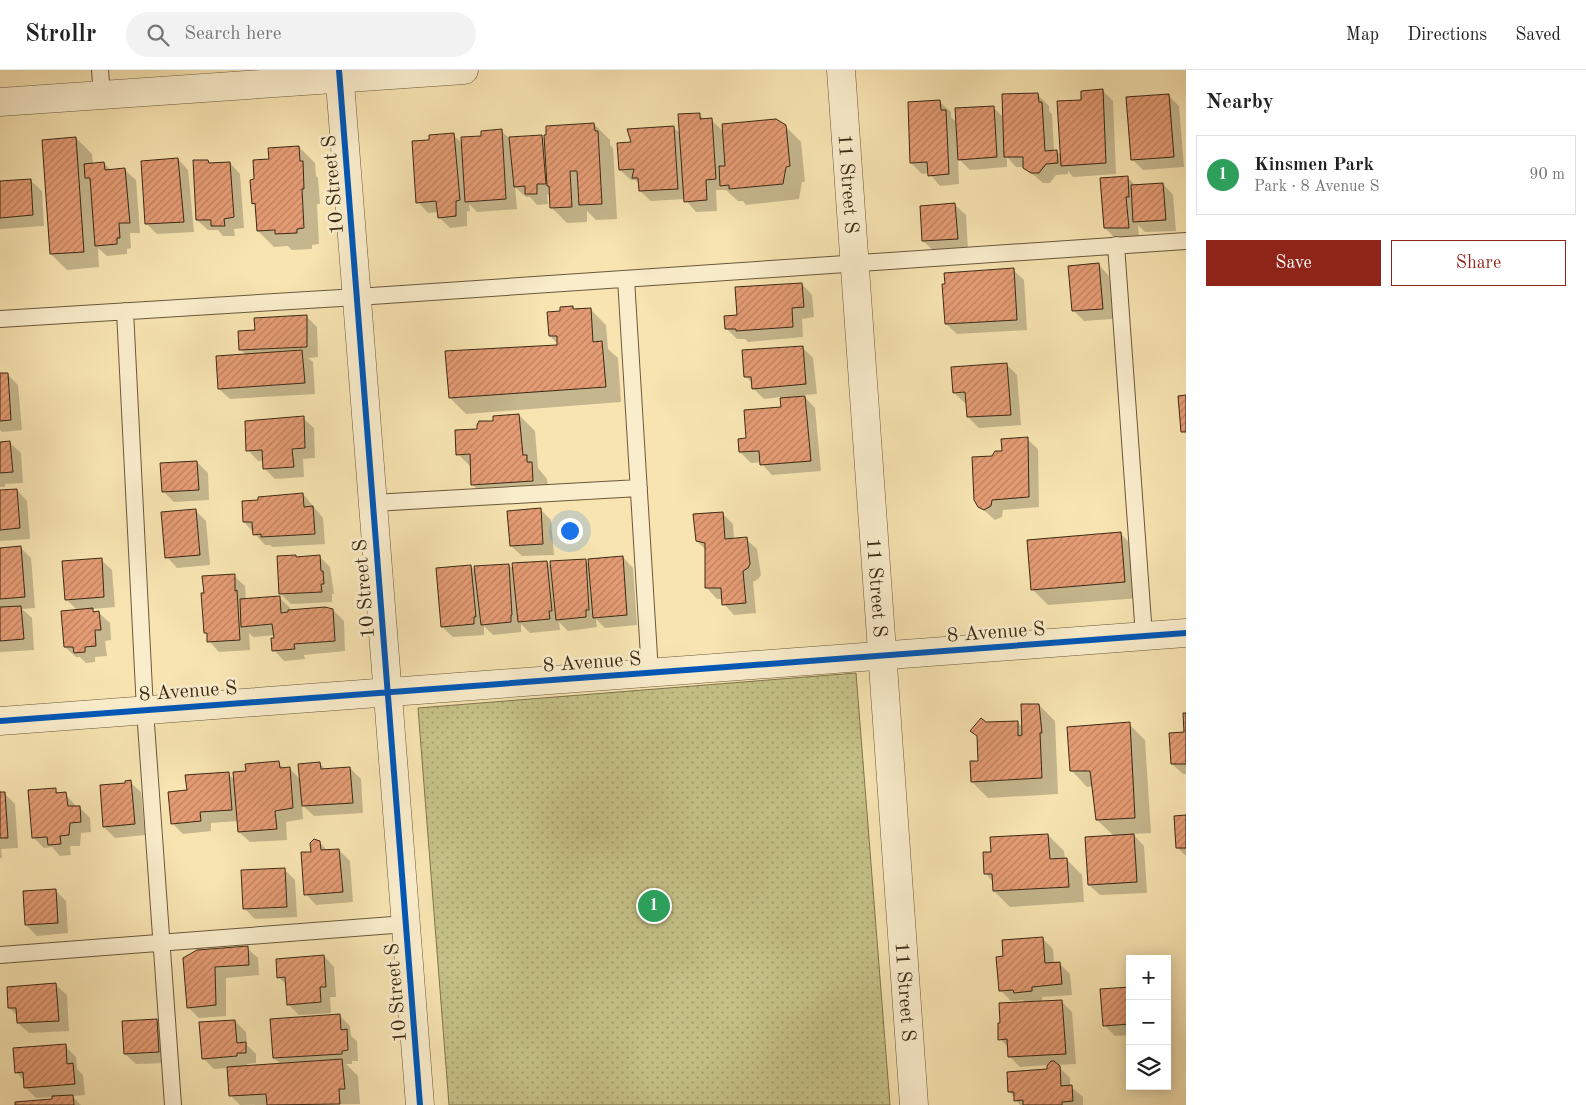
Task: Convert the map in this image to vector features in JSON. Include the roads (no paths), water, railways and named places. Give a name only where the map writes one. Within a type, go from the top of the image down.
[{"type":"street","points":[[0,102],[101,82],[464,70]]},
{"type":"street","name":"11 Street S","points":[[841,70],[914,1105]]},
{"type":"street","name":"10 Street S","points":[[339,74],[420,1105]]},
{"type":"street","name":"8 Avenue S","points":[[0,721],[1186,633]]},
{"type":"lane","points":[[0,319],[357,298],[1186,241]]},
{"type":"lane","points":[[1116,246],[1144,636]]},
{"type":"lane","points":[[626,280],[650,673]]},
{"type":"lane","points":[[125,311],[145,710],[173,1105]]},
{"type":"lane","points":[[373,503],[639,488]]},
{"type":"lane","points":[[0,955],[406,924]]},
{"type":"place","name":"Kinsmen Park","points":[[654,906]]}]
